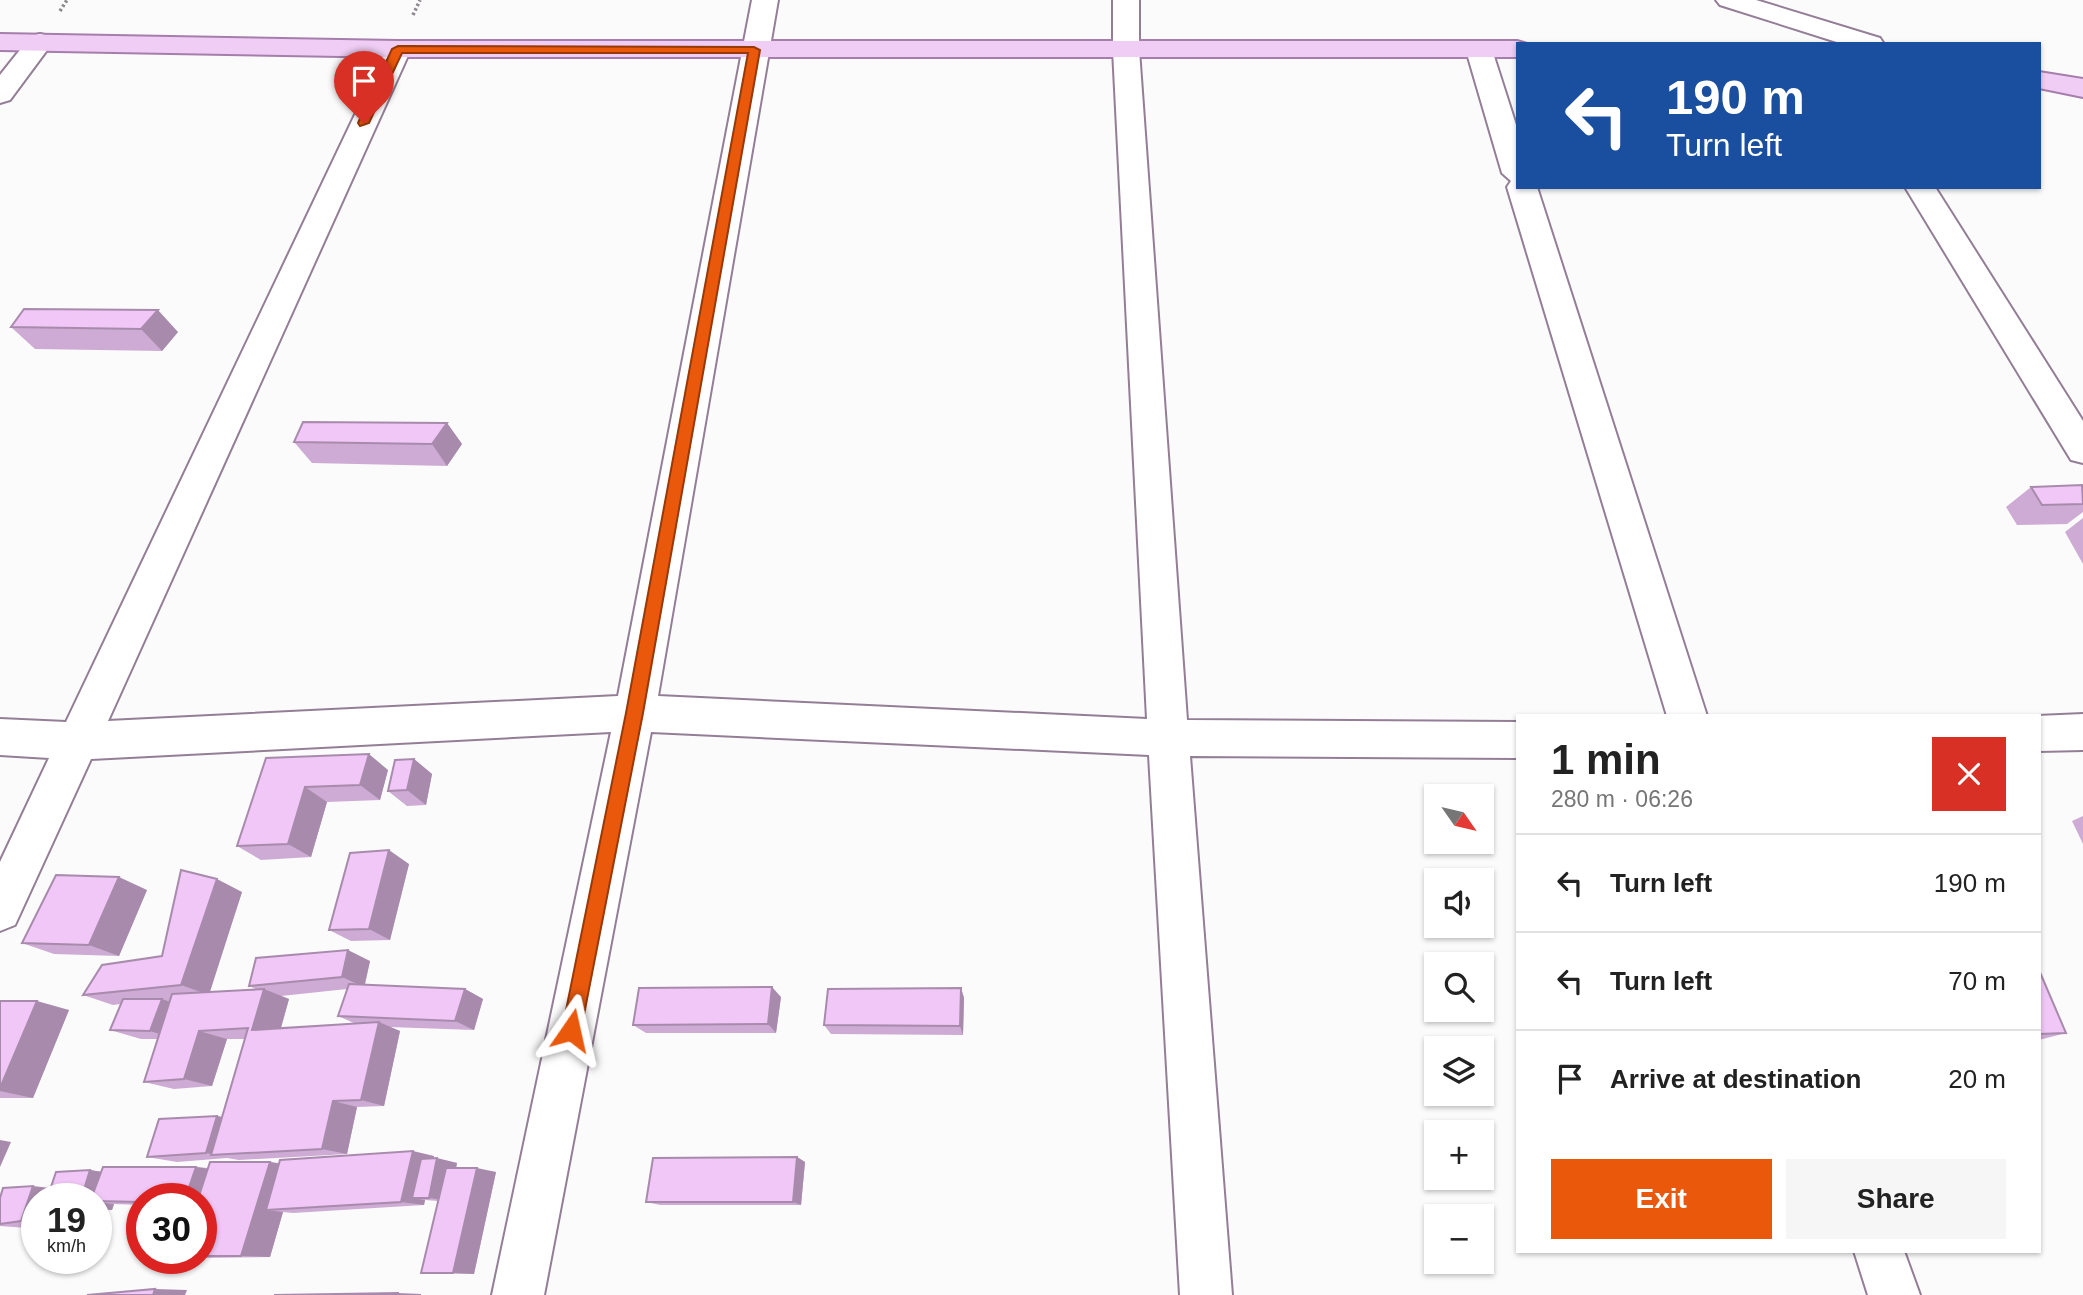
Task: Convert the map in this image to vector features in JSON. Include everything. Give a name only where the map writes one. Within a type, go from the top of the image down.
[{"type":"main road","points":[[0,42],[398,49],[1516,50]]},
{"type":"main road","points":[[2041,80],[2083,89]]},
{"type":"street","points":[[518,1295],[635,713],[765,0]]},
{"type":"street","points":[[1126,0],[1126,50],[1168,738],[1206,1295]]},
{"type":"street","points":[[1729,0],[1865,42]]},
{"type":"street","points":[[0,94],[40,42]]},
{"type":"street","points":[[0,909],[398,49]]},
{"type":"street","points":[[1479,50],[1516,170]]},
{"type":"street","points":[[1523,189],[1686,714]]},
{"type":"street","points":[[1921,189],[2083,450]]},
{"type":"street","points":[[0,737],[80,741],[635,713],[1168,738],[1516,740]]},
{"type":"street","points":[[2041,733],[2083,732]]},
{"type":"street","points":[[1880,1253],[1894,1295]]},
{"type":"building","points":[[24,309],[158,310],[141,329],[11,327]]},
{"type":"building","points":[[303,422],[447,423],[432,444],[294,442]]},
{"type":"building","points":[[2082,485],[2083,504],[2042,505],[2031,487]]},
{"type":"building","points":[[369,754],[360,785],[305,787],[288,844],[237,846],[266,758]]},
{"type":"building","points":[[414,759],[407,790],[388,791],[395,760]]},
{"type":"building","points":[[389,850],[369,929],[329,930],[350,853]]},
{"type":"building","points":[[181,870],[217,879],[181,985],[83,995],[102,965],[162,956]]},
{"type":"building","points":[[56,875],[119,877],[89,945],[22,943]]},
{"type":"building","points":[[348,950],[342,977],[249,986],[256,958]]},
{"type":"building","points":[[2041,975],[2066,1033],[2041,1034]]},
{"type":"building","points":[[349,984],[465,989],[455,1021],[338,1016]]},
{"type":"building","points":[[772,987],[768,1024],[633,1025],[639,988]]},
{"type":"building","points":[[961,988],[960,1026],[824,1025],[828,989]]},
{"type":"building","points":[[264,989],[252,1030],[379,1022],[361,1100],[333,1101],[322,1149],[211,1155],[248,1028],[199,1031],[184,1079],[144,1082],[172,994]]},
{"type":"building","points":[[123,999],[162,999],[150,1031],[110,1030]]},
{"type":"building","points":[[0,1001],[37,1001],[0,1088]]},
{"type":"building","points":[[217,1116],[206,1153],[147,1157],[159,1119]]},
{"type":"building","points":[[413,1151],[401,1202],[266,1210],[280,1160]]},
{"type":"building","points":[[797,1157],[793,1202],[646,1202],[653,1158]]},
{"type":"building","points":[[437,1158],[429,1198],[412,1198],[421,1159]]},
{"type":"building","points":[[210,1162],[270,1162],[241,1256],[217,1256],[217,1183],[203,1183]]},
{"type":"building","points":[[103,1167],[196,1167],[190,1183],[126,1183],[126,1202],[112,1201],[112,1183],[97,1183]]},
{"type":"building","points":[[446,1168],[477,1168],[453,1273],[421,1273]]},
{"type":"building","points":[[90,1170],[86,1183],[52,1183],[56,1172]]},
{"type":"building","points":[[21,1187],[21,1221],[0,1224],[0,1198],[3,1188]]},
{"type":"building","points":[[155,1289],[153,1295],[87,1295]]},
{"type":"building","points":[[398,1293],[398,1295],[274,1295]]},
{"type":"route","points":[[364,123],[398,49],[754,50],[635,713],[571,1030]]}]
